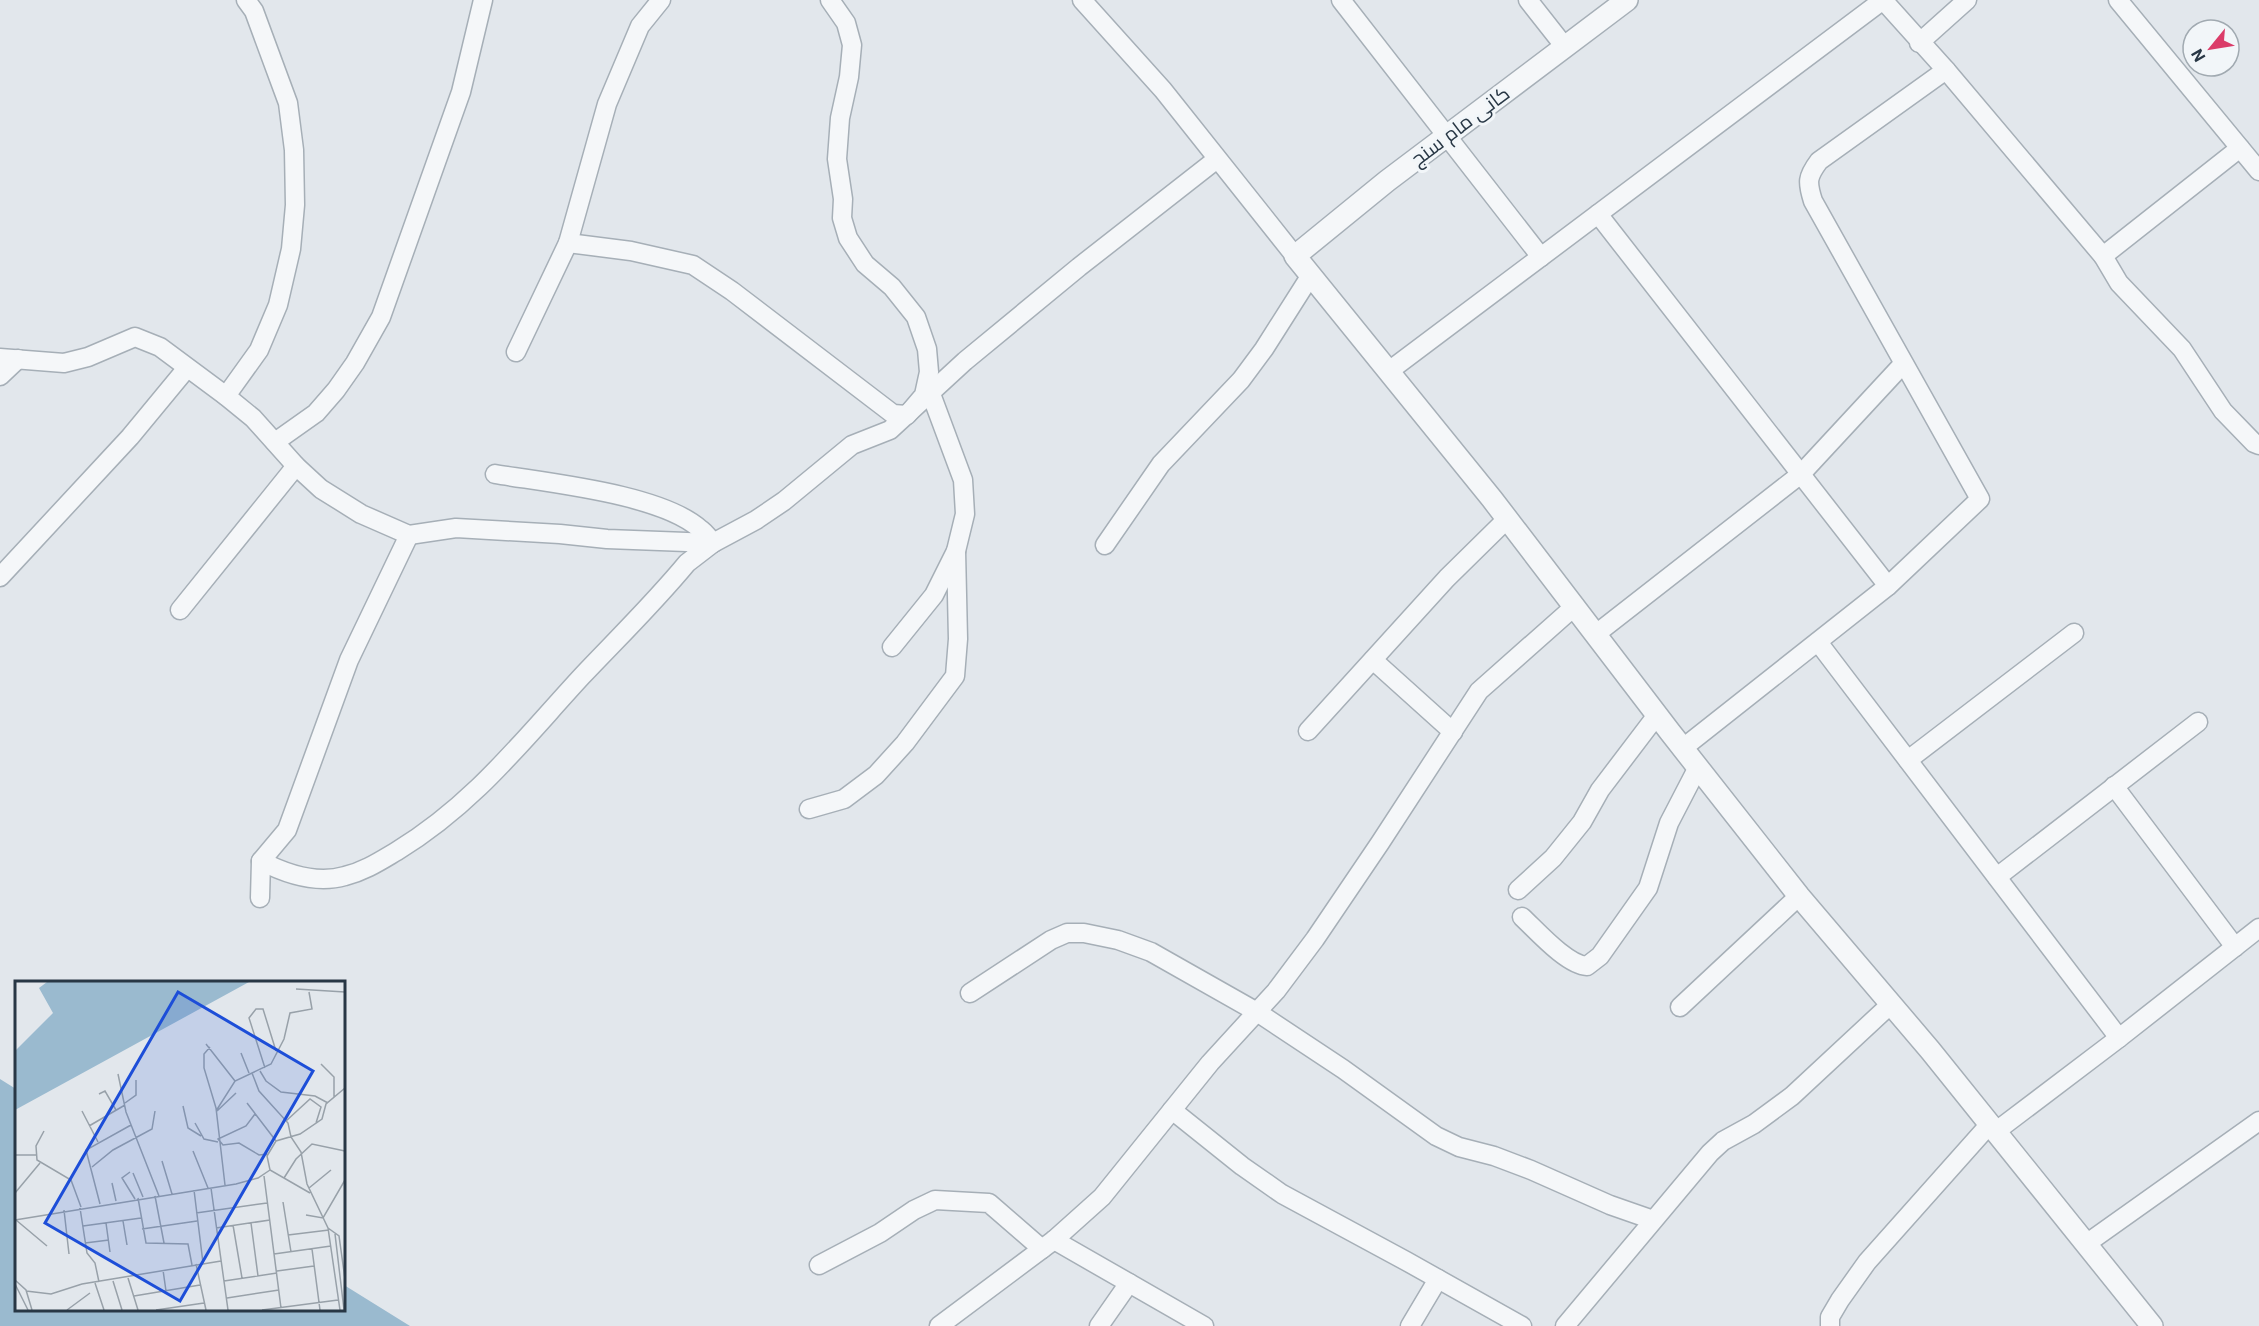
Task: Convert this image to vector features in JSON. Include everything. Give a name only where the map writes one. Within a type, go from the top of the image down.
[{"type":"street","points":[[226,396],[259,350],[278,305],[291,249],[295,205],[294,150],[288,103],[254,11],[246,0]]},
{"type":"street","points":[[275,442],[316,413],[336,390],[355,363],[381,317],[461,92],[483,0]]},
{"type":"street","points":[[516,352],[568,243],[608,104],[640,26],[661,0]]},
{"type":"street","points":[[830,0],[846,23],[852,45],[849,77],[840,118],[837,159],[843,198],[842,218],[848,238],[865,264],[892,287],[916,317],[927,349],[929,372],[924,395],[907,415]]},
{"type":"street","points":[[1082,0],[1163,90],[1575,606],[1799,896],[1891,1004],[2152,1326]]},
{"type":"street","points":[[1341,0],[1541,257]]},
{"type":"street","points":[[1528,0],[1565,47]]},
{"type":"street","name":"کانی مام سنج","points":[[1295,256],[1447,135],[1627,0]]},
{"type":"street","points":[[1389,371],[1883,0],[1919,43],[1946,70],[2103,256],[2119,283],[2182,349],[2223,411],[2259,446]]},
{"type":"street","points":[[1919,43],[1967,0]]},
{"type":"street","points":[[2118,0],[2259,171]]},
{"type":"street","points":[[1683,748],[1888,586],[1980,499],[1813,201],[1808,185],[1810,173],[1819,161],[1946,70]]},
{"type":"street","points":[[2103,256],[2240,148]]},
{"type":"street","points":[[261,861],[294,875],[311,878],[342,877],[369,868],[446,818],[477,791],[687,563],[713,543],[784,501],[852,445],[891,430],[965,361],[1217,159]]},
{"type":"street","points":[[1598,214],[1888,586]]},
{"type":"street","points":[[568,243],[631,251],[693,265],[732,291],[893,414],[907,415]]},
{"type":"street","points":[[1105,545],[1161,464],[1241,380],[1311,275]]},
{"type":"street","points":[[0,376],[9,359],[64,363],[88,357],[135,337],[160,346],[253,418],[296,466],[321,489],[361,514],[409,535],[456,528],[607,539],[713,543]]},
{"type":"street","points":[[1596,634],[1802,474],[1903,364]]},
{"type":"street","points":[[0,577],[130,437],[188,368]]},
{"type":"street","points":[[892,647],[934,595],[956,551],[965,514],[963,480],[931,394]]},
{"type":"street","points":[[180,610],[296,466]]},
{"type":"street","points":[[495,474],[593,490],[671,511],[700,528],[713,543]]},
{"type":"street","points":[[1308,731],[1447,578],[1506,519]]},
{"type":"street","points":[[260,898],[261,861],[287,830],[349,660],[409,535]]},
{"type":"street","points":[[809,809],[844,799],[876,774],[905,742],[955,676],[958,639],[956,551]]},
{"type":"street","points":[[939,1326],[1048,1245],[1102,1197],[1210,1063],[1276,991],[1315,939],[1479,691],[1575,606]]},
{"type":"street","points":[[1908,760],[2074,633]]},
{"type":"street","points":[[1818,642],[2119,1038]]},
{"type":"street","points":[[1373,660],[1453,732]]},
{"type":"street","points":[[1518,890],[1552,858],[1582,822],[1606,781],[1657,715]]},
{"type":"street","points":[[1997,878],[2198,722]]},
{"type":"street","points":[[1522,917],[1563,954],[1580,966],[1587,966],[1600,956],[1648,888],[1669,822],[1698,767]]},
{"type":"street","points":[[2114,786],[2235,947]]},
{"type":"street","points":[[1680,1007],[1799,896]]},
{"type":"street","points":[[1830,1326],[1830,1317],[1867,1262],[1992,1128],[2119,1038],[2259,928]]},
{"type":"street","points":[[970,993],[1052,940],[1067,933],[1084,933],[1118,940],[1150,952],[1257,1012],[1343,1069],[1436,1136],[1459,1147],[1494,1156],[1531,1170],[1610,1205],[1653,1220]]},
{"type":"street","points":[[1565,1326],[1723,1140],[1754,1124],[1792,1096],[1891,1004]]},
{"type":"street","points":[[1172,1110],[1242,1166],[1282,1194],[1522,1326]]},
{"type":"street","points":[[2086,1244],[2259,1121]]},
{"type":"street","points":[[819,1265],[934,1200],[989,1203],[1048,1245],[1129,1283],[1204,1326]]},
{"type":"street","points":[[1410,1326],[1438,1280]]},
{"type":"street","points":[[1099,1326],[1129,1283]]},
{"type":"water","points":[[0,1079],[15,1088],[15,1311],[345,1311],[345,1286],[410,1326],[0,1326]]}]
